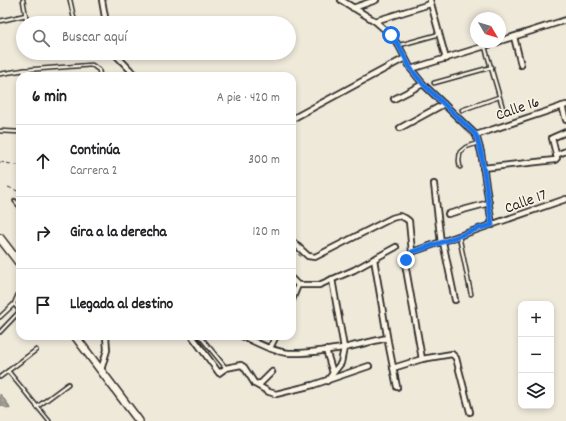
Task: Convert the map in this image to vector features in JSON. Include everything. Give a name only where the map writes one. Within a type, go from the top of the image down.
[{"type":"main road","points":[[0,238],[16,260]]},
{"type":"main road","points":[[78,340],[139,421]]},
{"type":"street","points":[[102,0],[105,16]]},
{"type":"street","points":[[341,0],[375,21],[391,35],[399,46],[411,69],[423,84],[476,135],[492,225]]},
{"type":"street","points":[[353,8],[376,0]]},
{"type":"street","points":[[375,21],[430,2],[446,59]]},
{"type":"street","points":[[506,40],[566,20]]},
{"type":"street","points":[[514,37],[521,65]]},
{"type":"street","points":[[411,69],[479,48]]},
{"type":"street","points":[[296,117],[405,58]]},
{"type":"street","points":[[121,60],[132,72]]},
{"type":"street","points":[[394,99],[423,84]]},
{"type":"street","points":[[400,128],[444,104]]},
{"type":"street","points":[[564,105],[566,120]]},
{"type":"street","name":"Calle 16","points":[[476,135],[564,105]]},
{"type":"street","points":[[483,168],[555,160],[556,155],[552,138],[566,132]]},
{"type":"street","points":[[556,155],[566,151]]},
{"type":"street","points":[[434,184],[442,242],[455,300]]},
{"type":"street","name":"Calle 17","points":[[412,252],[566,199]]},
{"type":"street","points":[[448,214],[488,202]]},
{"type":"street","points":[[296,245],[308,256],[315,257],[384,221],[399,216],[409,221],[412,252],[407,258],[406,263],[422,359]]},
{"type":"street","points":[[296,290],[298,285],[319,285],[354,270],[396,247]]},
{"type":"street","points":[[374,259],[397,387]]},
{"type":"street","points":[[327,381],[340,363],[344,348],[332,279]]},
{"type":"street","points":[[251,340],[287,353],[310,353],[344,348],[387,338]]},
{"type":"street","points":[[101,370],[107,350],[106,340]]},
{"type":"street","points":[[195,340],[219,373],[226,368],[241,365],[244,367],[255,384],[269,392],[276,394],[327,381],[369,366]]},
{"type":"street","points":[[270,348],[274,340]]},
{"type":"street","points":[[326,350],[333,373]]},
{"type":"street","points":[[393,368],[422,359],[449,354],[455,356],[470,412]]},
{"type":"street","points":[[255,384],[261,383],[272,372]]},
{"type":"lane","points":[[22,0],[26,15],[22,16]]},
{"type":"lane","points":[[70,0],[73,16]]},
{"type":"lane","points":[[0,21],[16,17]]},
{"type":"lane","points":[[399,46],[436,35]]},
{"type":"lane","points":[[486,48],[504,112]]},
{"type":"lane","points":[[0,74],[24,70],[92,65],[99,70],[99,72]]},
{"type":"lane","points":[[434,83],[492,67]]},
{"type":"lane","points":[[462,110],[499,97]]},
{"type":"lane","points":[[0,131],[16,132]]},
{"type":"lane","points":[[460,167],[460,152],[478,142]]},
{"type":"lane","points":[[459,236],[471,294]]},
{"type":"lane","points":[[0,317],[14,304],[16,299]]},
{"type":"lane","points":[[0,332],[16,315]]},
{"type":"lane","points":[[203,340],[226,368]]},
{"type":"lane","points":[[0,377],[36,350]]},
{"type":"lane","points":[[8,371],[48,421]]},
{"type":"lane","points":[[37,407],[68,384]]},
{"type":"path","points":[[0,162],[16,166]]},
{"type":"path","points":[[8,188],[16,191]]},
{"type":"path","points":[[296,252],[305,260]]},
{"type":"water","points":[[0,394],[8,404],[10,409],[0,405]]},
{"type":"route","points":[[391,35],[399,46],[411,69],[423,84],[476,135],[481,152],[492,225],[412,252],[406,260]]}]
